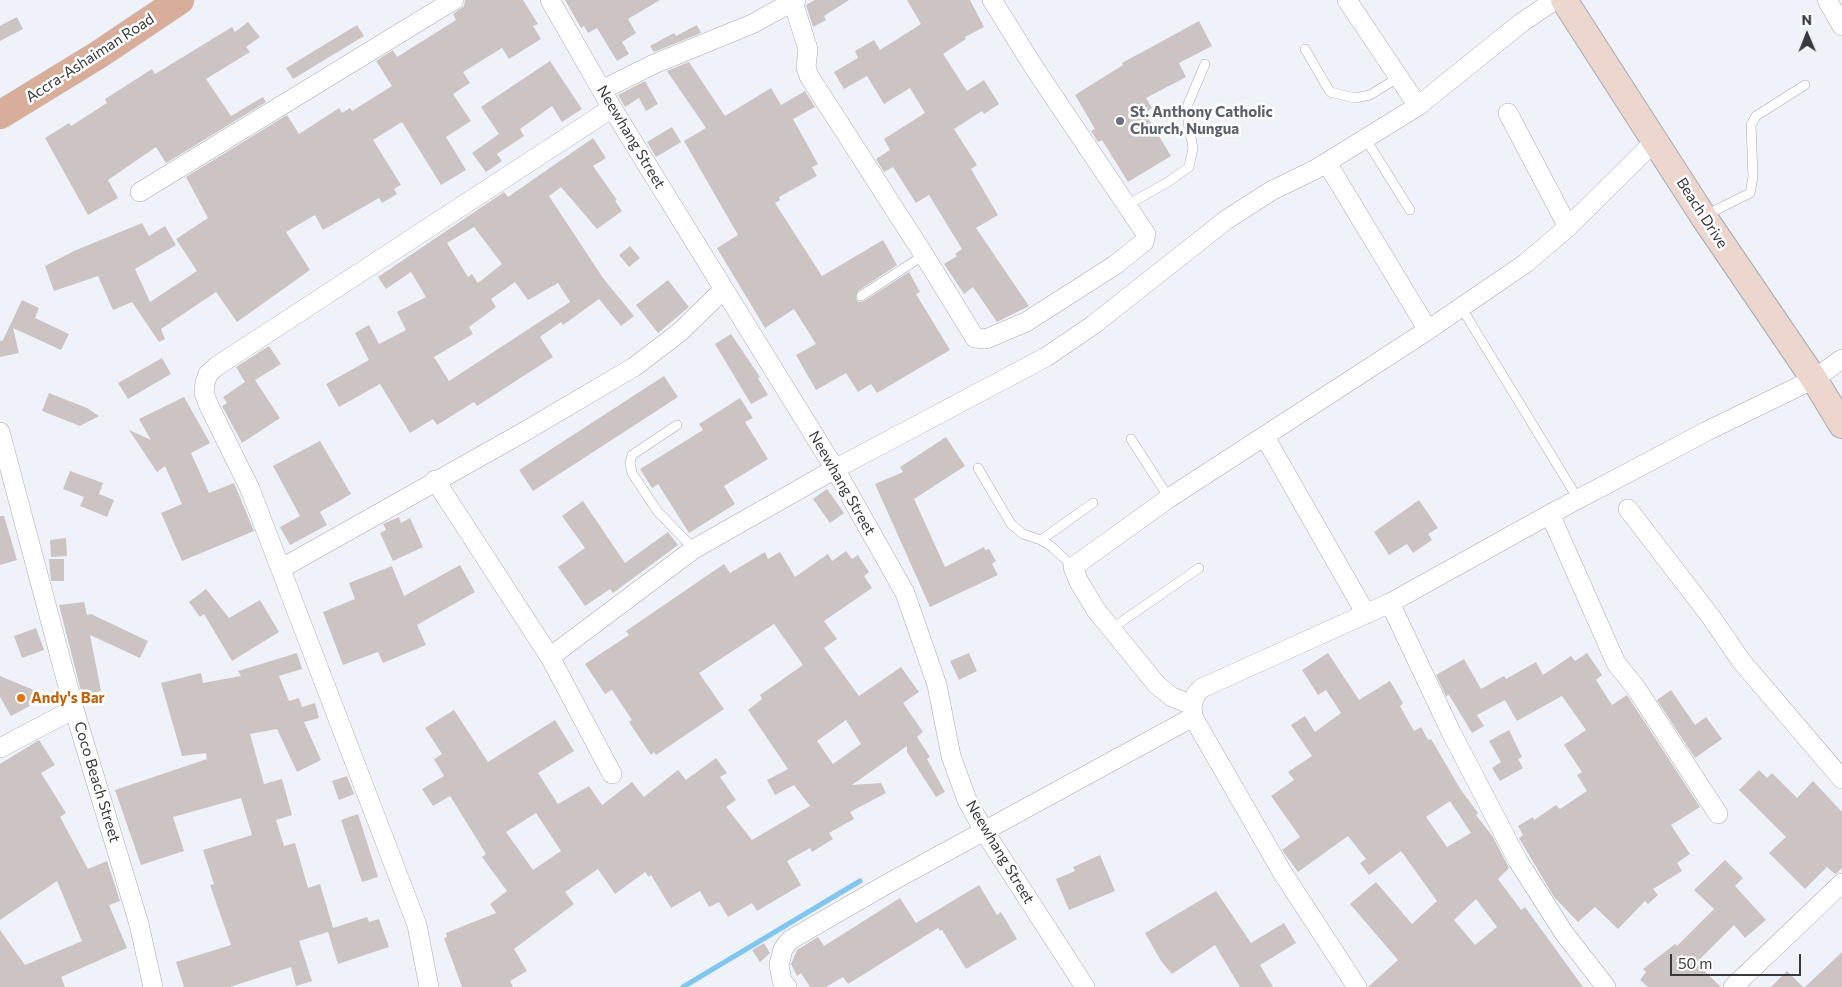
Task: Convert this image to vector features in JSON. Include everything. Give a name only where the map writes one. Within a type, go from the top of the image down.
[{"type":"main road","name":"Accra-Ashaiman Road","points":[[0,115],[98,55],[180,0]]},
{"type":"street","points":[[140,192],[454,0]]},
{"type":"street","name":"Neewhang Street","points":[[550,0],[612,108],[836,469],[905,593],[936,685],[951,756],[967,800],[984,831],[1085,987]]},
{"type":"street","points":[[602,90],[654,64],[752,24],[795,1],[808,49],[806,67],[809,76],[924,255],[974,338],[986,339],[1026,322],[1115,265],[1144,242],[1146,234],[1035,69],[992,0]]},
{"type":"street","points":[[1347,0],[1418,106]]},
{"type":"street","points":[[1827,0],[1842,26]]},
{"type":"street","points":[[550,657],[694,549],[836,469],[1046,357],[1093,325],[1226,220],[1271,191],[1327,163],[1418,106],[1521,23],[1566,1]]},
{"type":"street","name":"Beach Drive","points":[[1566,1],[1703,216],[1814,379],[1842,425]]},
{"type":"street","points":[[429,987],[417,925],[282,568],[250,490],[204,393],[208,374],[612,108]]},
{"type":"street","points":[[1508,114],[1568,227]]},
{"type":"street","points":[[1357,987],[1282,872],[1193,711],[1157,685],[1096,610],[1079,582],[1073,567],[1169,498],[1428,330],[1526,263],[1568,227],[1655,141]]},
{"type":"street","points":[[1327,163],[1428,330]]},
{"type":"street","points":[[282,568],[435,480],[522,433],[634,367],[680,332],[724,289]]},
{"type":"street","points":[[1193,711],[1196,694],[1202,688],[1390,603],[1578,499],[1707,431],[1814,379],[1842,359]]},
{"type":"street","name":"Coco Beach Street","points":[[0,432],[41,577],[74,709],[139,924],[153,987]]},
{"type":"street","points":[[1265,436],[1366,614]]},
{"type":"street","points":[[435,480],[550,657],[612,774]]},
{"type":"street","points":[[1628,509],[1742,662],[1842,779]]},
{"type":"street","points":[[1550,514],[1616,663],[1636,688],[1718,814]]},
{"type":"street","points":[[1390,603],[1451,732],[1518,861],[1564,933],[1606,987]]},
{"type":"street","points":[[0,748],[74,709]]},
{"type":"street","points":[[787,987],[782,981],[779,965],[783,949],[790,940],[1193,711]]},
{"type":"street","points":[[1733,987],[1842,883]]},
{"type":"lane","points":[[1305,49],[1330,92],[1355,98],[1370,95],[1399,77]]},
{"type":"lane","points":[[1127,205],[1168,182],[1189,167],[1193,148],[1188,122],[1188,104],[1205,64]]},
{"type":"lane","points":[[1703,216],[1750,193],[1753,177],[1751,125],[1756,116],[1805,85]]},
{"type":"lane","points":[[1365,138],[1410,210]]},
{"type":"lane","points":[[861,296],[924,255]]},
{"type":"lane","points":[[1461,307],[1578,499]]},
{"type":"lane","points":[[677,424],[632,455],[630,463],[632,473],[658,512],[694,549]]},
{"type":"lane","points":[[1131,439],[1169,498]]},
{"type":"lane","points":[[978,468],[1011,524],[1023,534],[1042,540],[1073,567]]},
{"type":"lane","points":[[1042,540],[1093,503]]},
{"type":"lane","points":[[1111,628],[1199,568]]},
{"type":"building","points":[[465,0],[523,0],[538,24],[533,26],[541,39],[509,59],[502,48],[463,72],[470,83],[453,94],[471,121],[446,137],[466,170],[441,185],[402,122],[373,140],[401,185],[394,189],[397,194],[382,203],[379,198],[323,230],[315,215],[286,232],[310,270],[237,322],[216,292],[161,329],[165,339],[159,342],[132,302],[113,310],[98,276],[54,291],[45,266],[74,251],[142,223],[149,236],[165,226],[176,245],[135,269],[150,302],[197,271],[176,239],[208,218],[186,177],[287,115],[299,134],[339,108],[342,113],[350,108],[352,111],[392,86],[376,61],[393,50],[397,57],[456,20],[453,14],[464,6]]},
{"type":"building","points":[[565,0],[660,0],[628,19],[636,33],[622,42],[629,54],[617,61],[597,28],[588,33],[584,26],[581,28]]},
{"type":"building","points":[[815,0],[849,0],[824,16],[826,20],[813,27],[806,5]]},
{"type":"building","points":[[907,0],[970,0],[984,27],[965,37],[966,39],[943,54],[967,91],[984,80],[999,104],[984,114],[982,111],[954,129],[977,165],[971,169],[998,215],[976,228],[1029,306],[997,322],[973,287],[964,294],[944,264],[957,256],[955,254],[962,249],[929,195],[916,203],[893,167],[884,172],[876,159],[890,150],[884,139],[925,113],[910,88],[884,104],[867,76],[844,89],[834,72],[858,58],[855,51],[874,40],[880,50],[921,24]]},
{"type":"building","points":[[17,17],[23,29],[0,41],[0,26]]},
{"type":"building","name":"St. Anthony Catholic Church, Nungua","points":[[1199,21],[1212,46],[1179,63],[1186,77],[1146,98],[1152,108],[1145,113],[1171,156],[1128,182],[1102,140],[1098,142],[1091,131],[1095,129],[1075,95],[1123,65],[1122,63]]},
{"type":"building","points":[[248,22],[260,37],[246,47],[250,52],[206,79],[231,116],[263,97],[266,102],[166,163],[156,147],[108,180],[118,198],[88,215],[45,138],[69,123],[71,126],[107,103],[105,99],[152,69],[155,74],[232,27],[235,32]]},
{"type":"building","points":[[357,25],[364,36],[293,79],[286,68]]},
{"type":"building","points":[[697,25],[701,33],[654,52],[650,46],[674,33],[676,36]]},
{"type":"building","points":[[550,61],[582,109],[562,122],[552,106],[520,129],[524,136],[497,154],[502,161],[486,172],[472,153],[499,134],[481,107]]},
{"type":"building","points":[[689,62],[725,116],[771,88],[781,105],[805,91],[815,107],[793,119],[818,164],[812,167],[817,176],[779,197],[780,200],[775,203],[822,276],[883,240],[897,265],[858,291],[856,299],[859,302],[864,301],[909,272],[920,292],[916,294],[950,350],[877,393],[871,384],[858,392],[846,373],[816,390],[796,355],[816,344],[794,309],[765,328],[717,248],[738,235],[684,141],[706,128],[667,71]]},
{"type":"building","points":[[645,81],[658,104],[646,111],[639,98],[625,107],[618,95]]},
{"type":"building","points":[[672,127],[681,142],[656,157],[647,142]]},
{"type":"building","points":[[593,138],[606,158],[593,166],[617,200],[615,201],[622,211],[597,229],[561,187],[549,196],[603,278],[634,316],[621,326],[599,299],[563,325],[561,322],[540,337],[553,357],[477,406],[474,402],[437,425],[433,419],[410,433],[380,384],[339,407],[326,384],[369,360],[355,333],[369,325],[379,344],[406,330],[397,312],[426,297],[411,272],[386,289],[378,277],[504,192],[508,197]],"holes":[[[474,227],[502,264],[478,283],[472,274],[468,277],[447,243]],[[515,282],[528,300],[558,283],[570,302],[449,381],[434,357],[473,334],[469,327],[496,307],[491,299]]]},
{"type":"building","points":[[630,246],[640,258],[629,267],[619,255]]},
{"type":"building","points":[[668,280],[689,307],[658,333],[636,305]]},
{"type":"building","points":[[22,300],[39,308],[35,318],[69,334],[61,350],[13,328],[19,353],[0,357],[0,341],[3,340]]},
{"type":"building","points":[[731,334],[760,377],[758,378],[768,395],[751,404],[715,344]]},
{"type":"building","points":[[269,346],[281,364],[255,380],[280,418],[242,443],[222,406],[227,403],[223,397],[245,382],[236,367]]},
{"type":"building","points":[[162,358],[171,374],[128,399],[118,383]]},
{"type":"building","points":[[664,376],[678,397],[533,491],[519,470]]},
{"type":"building","points":[[49,393],[87,408],[99,416],[80,426],[42,411]]},
{"type":"building","points":[[184,397],[210,443],[191,453],[209,493],[234,483],[254,531],[182,561],[161,513],[182,504],[165,466],[157,472],[129,430],[151,440],[139,419]]},
{"type":"building","points":[[740,398],[753,418],[745,422],[768,459],[724,486],[735,504],[689,533],[658,484],[652,488],[640,469],[703,430],[699,424]]},
{"type":"building","points":[[946,437],[965,466],[914,499],[945,567],[984,547],[985,550],[989,549],[996,561],[992,564],[998,575],[930,607],[875,484],[903,472],[900,467]]},
{"type":"building","points":[[320,441],[351,494],[320,512],[327,525],[290,545],[280,527],[300,516],[273,466]]},
{"type":"building","points":[[70,471],[103,483],[99,494],[114,500],[107,517],[80,506],[84,497],[63,489]]},
{"type":"building","points":[[827,489],[844,513],[830,523],[813,499]]},
{"type":"building","points":[[1419,500],[1438,528],[1428,534],[1432,540],[1413,553],[1407,544],[1389,555],[1374,532]]},
{"type":"building","points":[[583,501],[625,563],[668,532],[678,545],[613,593],[610,589],[585,606],[558,567],[585,548],[562,516]]},
{"type":"building","points":[[0,516],[4,516],[17,560],[0,565]]},
{"type":"building","points":[[399,517],[401,523],[410,518],[423,547],[393,561],[380,533],[386,530],[383,524]]},
{"type":"building","points":[[66,538],[67,556],[51,557],[50,540]]},
{"type":"building","points":[[846,551],[852,559],[858,555],[869,572],[864,576],[872,588],[824,621],[837,639],[824,648],[859,696],[901,667],[919,692],[903,703],[923,732],[917,737],[930,757],[927,759],[945,792],[936,797],[907,752],[907,746],[852,785],[881,783],[886,793],[850,812],[854,819],[829,833],[833,839],[812,852],[810,848],[787,861],[801,885],[757,911],[752,903],[728,917],[719,902],[709,907],[700,891],[671,908],[651,875],[649,877],[645,872],[615,894],[598,869],[565,892],[574,904],[514,949],[527,971],[510,981],[513,987],[462,987],[444,938],[447,937],[446,933],[496,913],[490,904],[507,891],[482,857],[486,854],[450,796],[433,806],[422,789],[444,776],[434,759],[442,754],[425,728],[454,710],[488,762],[555,720],[574,751],[538,773],[558,804],[589,786],[602,805],[632,782],[644,797],[678,770],[686,780],[716,758],[727,773],[720,777],[736,800],[726,807],[752,840],[810,806],[794,785],[775,795],[767,780],[788,769],[748,710],[762,699],[760,695],[803,665],[774,624],[699,673],[724,709],[656,755],[654,752],[651,755],[629,722],[632,720],[612,690],[605,694],[585,664],[629,635],[626,631],[724,564],[730,573],[765,552],[768,559],[780,552],[795,577],[828,554],[832,561]],"holes":[[[846,720],[861,744],[833,764],[817,741]],[[536,813],[561,851],[533,870],[506,832]]]},
{"type":"building","points":[[49,559],[64,559],[64,581],[51,581]]},
{"type":"building","points":[[460,565],[475,592],[417,625],[426,645],[383,663],[378,652],[343,665],[323,612],[355,599],[349,583],[392,566],[404,596]]},
{"type":"building","points":[[206,589],[229,618],[260,600],[279,632],[232,661],[204,614],[200,617],[189,602]]},
{"type":"building","points":[[84,602],[87,615],[91,614],[148,641],[140,658],[90,635],[101,691],[82,695],[59,605]]},
{"type":"building","points":[[36,628],[44,650],[22,658],[14,636]]},
{"type":"building","points":[[297,653],[302,669],[279,676],[289,701],[299,698],[302,707],[315,703],[319,718],[304,722],[321,760],[297,772],[277,729],[250,734],[264,784],[282,779],[292,815],[276,820],[284,846],[295,843],[308,888],[320,884],[333,928],[367,917],[369,922],[379,919],[389,947],[338,964],[328,932],[299,941],[312,981],[296,986],[291,967],[230,987],[184,987],[176,962],[231,945],[210,885],[214,884],[203,850],[252,835],[241,798],[173,817],[184,851],[141,865],[115,790],[207,759],[206,753],[182,756],[161,683],[201,673],[203,683],[241,676],[238,671]]},
{"type":"building","points":[[969,653],[977,671],[959,680],[950,661]]},
{"type":"building","points":[[1328,653],[1359,700],[1390,681],[1403,703],[1400,706],[1414,731],[1421,727],[1428,740],[1431,739],[1461,790],[1478,813],[1476,815],[1493,837],[1509,868],[1498,879],[1521,910],[1525,907],[1583,987],[1368,987],[1398,960],[1350,904],[1376,882],[1412,924],[1437,901],[1401,851],[1369,875],[1360,863],[1366,859],[1348,836],[1298,872],[1282,850],[1300,837],[1271,796],[1294,780],[1288,772],[1312,756],[1291,725],[1305,716],[1315,732],[1341,713],[1326,690],[1318,695],[1302,670]],"holes":[[[1450,801],[1471,833],[1447,847],[1426,817]],[[1476,899],[1497,927],[1475,945],[1454,920]]]},
{"type":"building","points":[[1587,653],[1602,675],[1596,680],[1612,705],[1627,695],[1700,807],[1671,825],[1690,854],[1677,863],[1682,871],[1653,889],[1658,895],[1648,904],[1645,901],[1618,929],[1595,907],[1578,922],[1554,897],[1519,838],[1523,835],[1518,826],[1533,817],[1534,820],[1556,805],[1560,809],[1587,791],[1577,775],[1582,772],[1564,745],[1586,730],[1562,696],[1517,721],[1505,700],[1477,715],[1484,726],[1472,733],[1449,695],[1446,696],[1436,675],[1464,659],[1481,689],[1504,676],[1506,679],[1536,662],[1543,675],[1571,656],[1575,661]]},
{"type":"building","name":"Andy's Bar","points":[[0,676],[36,691],[41,700],[11,716],[0,697]]},
{"type":"building","points":[[1671,690],[1695,725],[1706,717],[1722,739],[1695,758],[1657,700]]},
{"type":"building","points":[[1509,730],[1522,757],[1518,759],[1523,768],[1500,781],[1492,768],[1501,762],[1489,741]]},
{"type":"building","points":[[39,740],[55,765],[41,773],[66,813],[60,817],[88,869],[107,861],[120,901],[109,905],[127,948],[61,977],[65,987],[0,987],[0,930],[25,965],[82,941],[57,881],[0,920],[0,764]]},
{"type":"building","points":[[1759,770],[1767,778],[1772,773],[1797,798],[1813,781],[1842,812],[1842,868],[1837,873],[1835,874],[1827,867],[1805,889],[1769,853],[1786,837],[1739,790]]},
{"type":"building","points":[[347,776],[354,794],[339,800],[332,781]]},
{"type":"building","points":[[358,814],[378,877],[362,882],[341,820]]},
{"type":"building","points":[[1100,855],[1115,891],[1069,910],[1056,879],[1075,871],[1073,867]]},
{"type":"building","points":[[1725,860],[1743,878],[1735,886],[1766,920],[1745,938],[1734,925],[1696,963],[1721,987],[1648,987],[1640,980],[1646,972],[1643,969],[1675,944],[1677,946],[1714,909],[1694,890]]},
{"type":"building","points":[[979,885],[997,915],[1001,912],[1017,939],[966,969],[942,930],[940,931],[938,928],[848,984],[843,977],[826,987],[810,987],[801,973],[797,976],[791,964],[797,950],[818,937],[824,946],[900,898],[916,923]]},
{"type":"building","points":[[1216,891],[1251,943],[1284,923],[1296,943],[1260,965],[1273,987],[1240,987],[1215,945],[1172,974],[1161,961],[1145,933]]},
{"type":"building","points":[[764,943],[770,953],[760,962],[752,950]]},
{"type":"building","points":[[1842,952],[1842,987],[1805,987]]},
{"type":"building","points":[[1787,971],[1803,987],[1771,987]]},
{"type":"waterway","points":[[683,987],[860,881]]},
{"type":"place","name":"St. Anthony Catholic Church, Nungua","points":[[1120,121]]},
{"type":"place","name":"Andy's Bar","points":[[21,698]]}]
